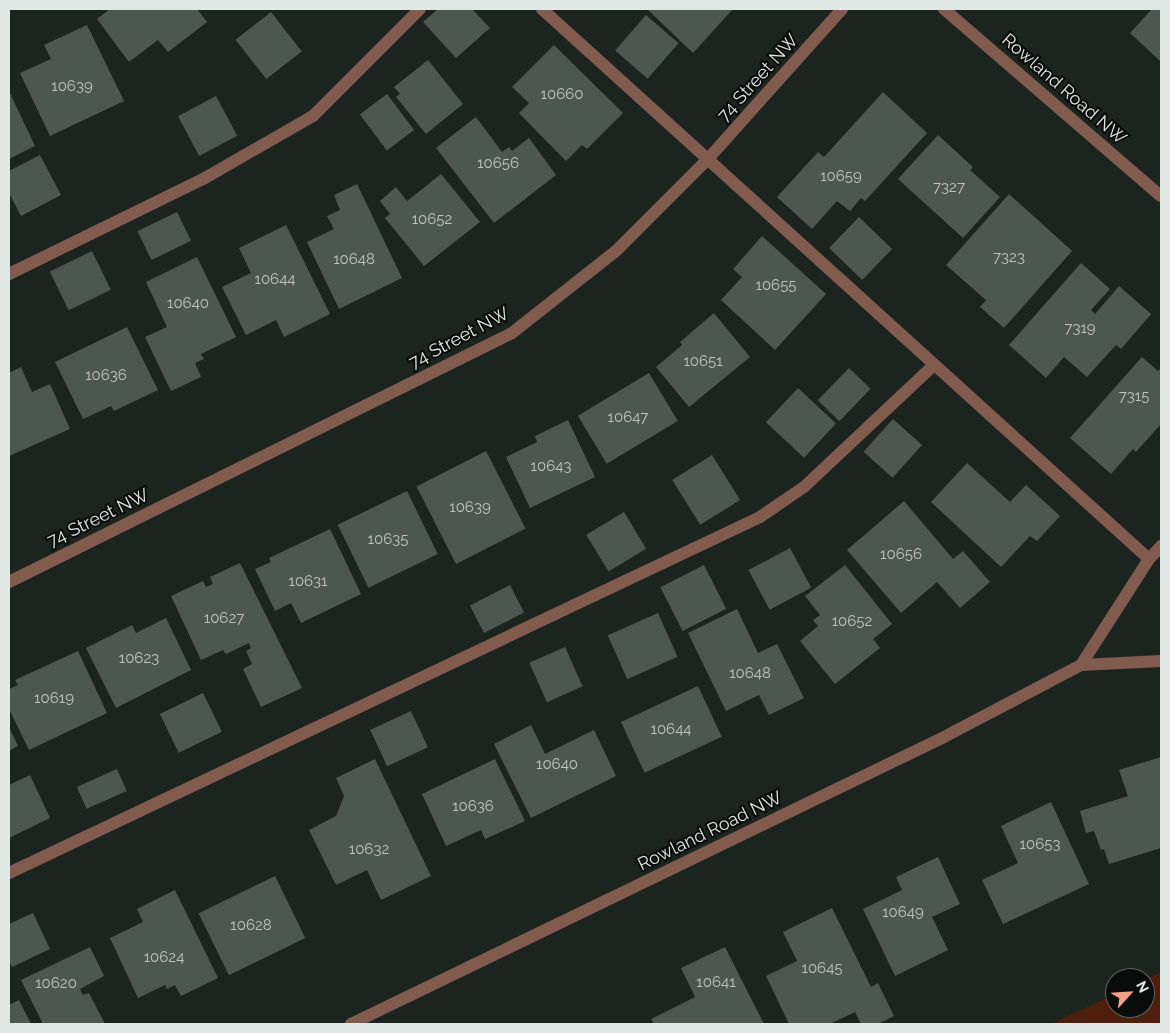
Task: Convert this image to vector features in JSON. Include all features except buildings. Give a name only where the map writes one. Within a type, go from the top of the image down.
[{"type":"street","points":[[9,274],[205,178],[313,116],[420,9]]},
{"type":"street","points":[[542,9],[1150,559]]},
{"type":"street","name":"74 Street NW","points":[[9,582],[512,333],[616,251],[708,159],[842,9]]},
{"type":"street","name":"Rowland Road NW","points":[[944,9],[1161,196]]},
{"type":"street","points":[[9,873],[760,518],[804,487],[934,365]]},
{"type":"street","name":"Rowland Road NW","points":[[1082,665],[1150,559],[1161,546]]},
{"type":"street","name":"Rowland Road NW","points":[[350,1024],[942,738],[1082,665],[1161,662]]},
{"type":"shaded area","points":[[1161,972],[1161,1024],[1051,1024],[1105,999],[1105,1018],[1155,1018],[1155,975]]}]
